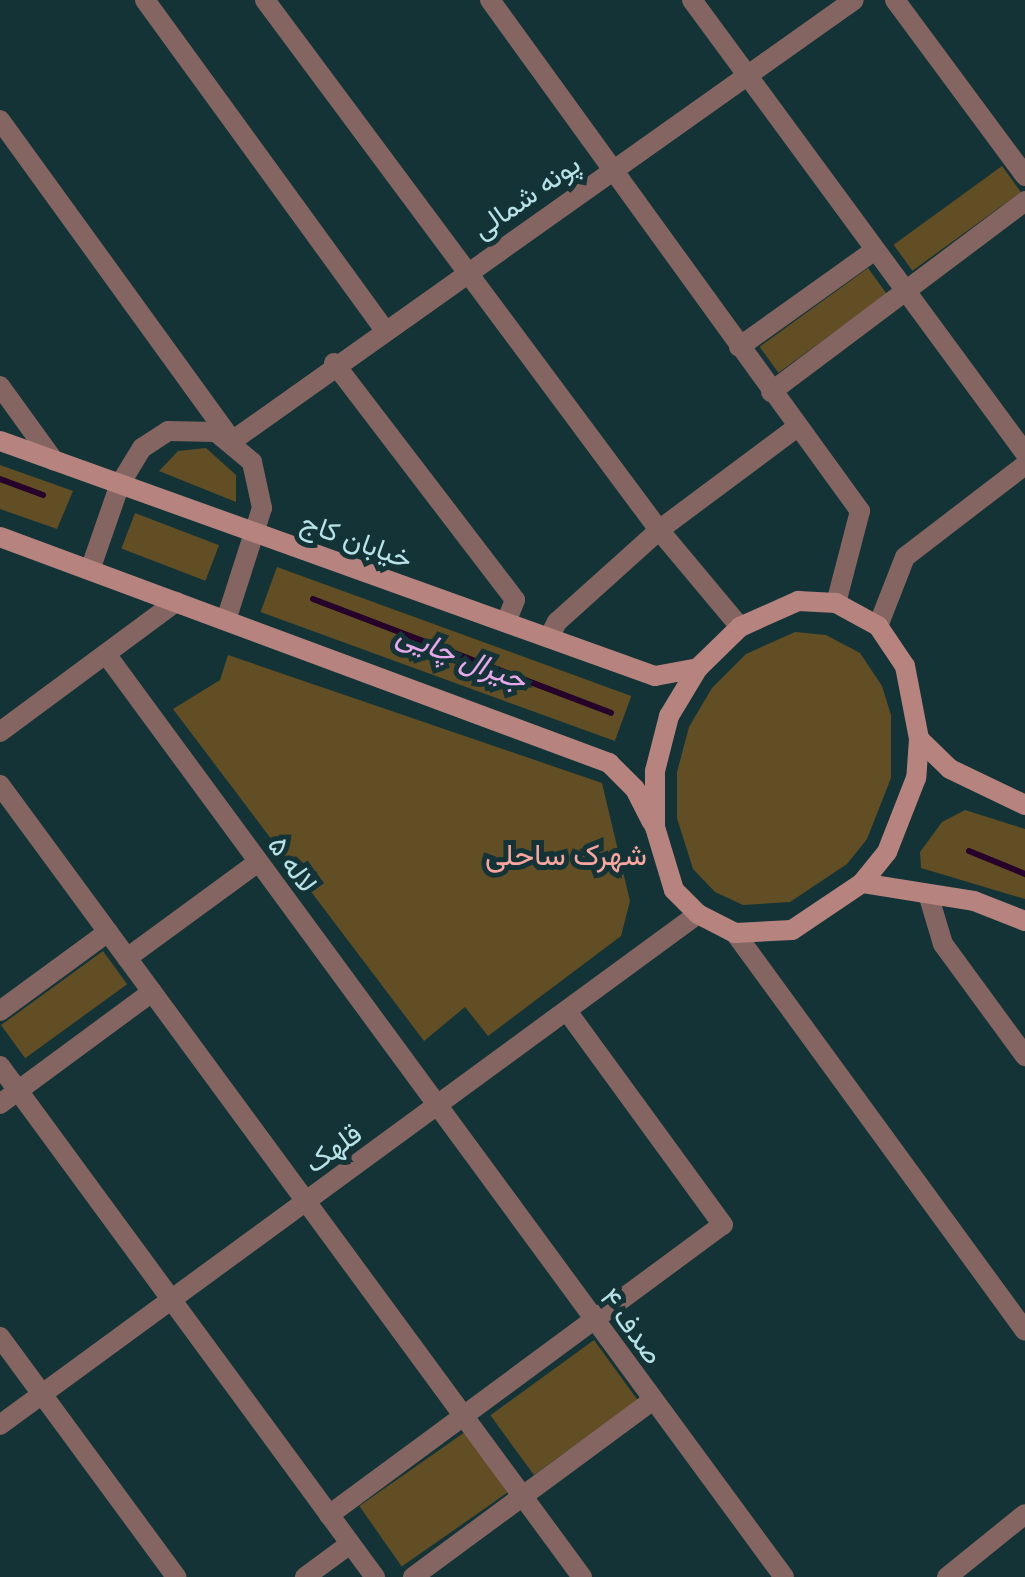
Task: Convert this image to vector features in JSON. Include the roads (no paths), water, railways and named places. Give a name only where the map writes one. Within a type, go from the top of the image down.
[{"type":"main road","name":"خیابان کاج","points":[[0,441],[655,676],[698,668]]},
{"type":"main road","points":[[0,537],[608,763],[635,789],[655,827],[674,890],[698,914],[735,934],[792,930],[862,884],[905,817],[919,739],[905,666],[878,626],[836,603],[798,601],[740,627],[698,668],[669,716],[655,771],[655,827]]},
{"type":"main road","points":[[919,739],[950,770],[1025,805]]},
{"type":"main road","points":[[862,884],[974,901],[1025,920]]},
{"type":"street","points":[[144,0],[384,328]]},
{"type":"street","points":[[265,0],[659,530],[740,627]]},
{"type":"street","points":[[490,0],[796,428],[860,510],[836,603]]},
{"type":"street","points":[[692,0],[903,295],[1025,453]]},
{"type":"street","name":"پونه شمالی","points":[[232,441],[334,363],[854,0]]},
{"type":"street","points":[[896,0],[1025,176]]},
{"type":"street","points":[[0,120],[260,484],[256,533],[226,620]]},
{"type":"street","points":[[771,392],[1025,201]]},
{"type":"street","points":[[739,347],[872,252]]},
{"type":"street","points":[[334,363],[515,600],[506,622]]},
{"type":"street","points":[[0,386],[54,460]]},
{"type":"street","points":[[90,570],[120,484],[142,448],[168,432],[192,428],[232,441]]},
{"type":"street","points":[[549,638],[557,622],[659,530],[796,428]]},
{"type":"street","points":[[878,626],[905,557],[1025,466]]},
{"type":"street","points":[[0,732],[176,602]]},
{"type":"street","name":"لاله ۵","points":[[106,654],[437,1106]]},
{"type":"street","points":[[0,785],[582,1577]]},
{"type":"street","points":[[128,958],[258,862]]},
{"type":"street","points":[[928,894],[943,944],[1025,1056]]},
{"type":"street","name":"قلهک","points":[[0,1425],[698,914]]},
{"type":"street","points":[[0,1011],[108,932]]},
{"type":"street","points":[[735,934],[1025,1331]]},
{"type":"street","points":[[0,1104],[152,992]]},
{"type":"street","points":[[329,1515],[723,1224],[567,1011]]},
{"type":"street","points":[[0,1066],[375,1577]]},
{"type":"street","name":"صدف ۴","points":[[437,1106],[784,1577]]},
{"type":"street","points":[[0,1337],[176,1577]]},
{"type":"street","points":[[413,1577],[653,1400]]},
{"type":"street","points":[[947,1577],[1025,1514]]},
{"type":"street","points":[[305,1577],[350,1544]]},
{"type":"waterway","name":"جیرال چایی","points":[[0,479],[43,495]]},
{"type":"waterway","name":"جیرال چایی","points":[[313,599],[611,713]]},
{"type":"waterway","name":"جیرال چایی","points":[[969,851],[1025,874]]},
{"type":"district","name":"شهرک ساحلی","points":[[566,854]]}]
